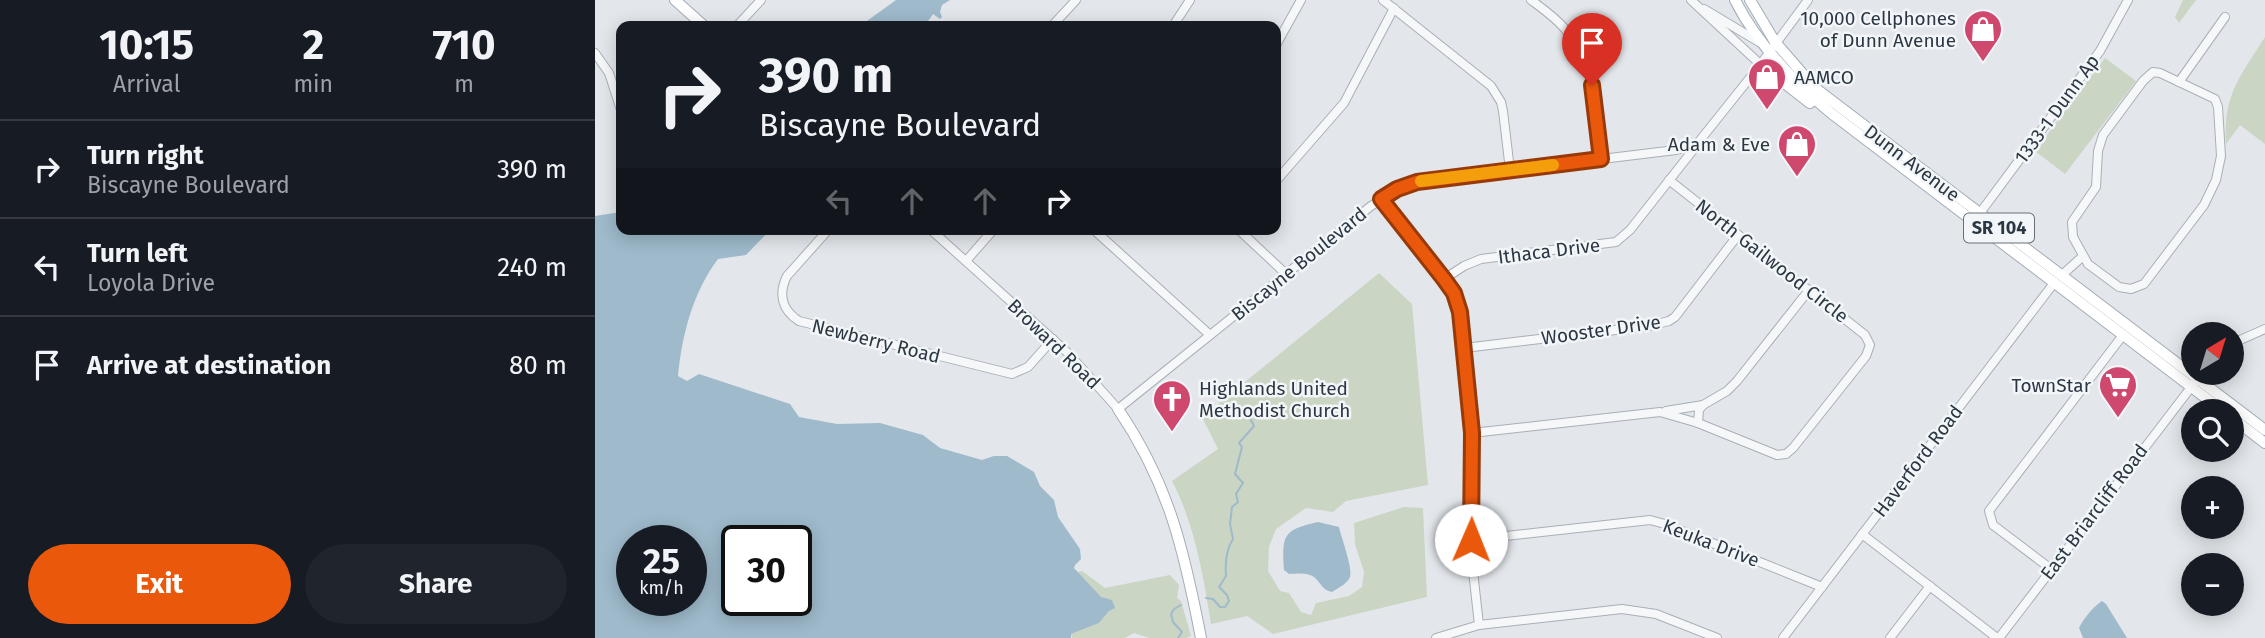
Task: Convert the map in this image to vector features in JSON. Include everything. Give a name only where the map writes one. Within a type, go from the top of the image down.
[{"type":"main road","points":[[675,0],[698,21]]},
{"type":"main road","name":"Dunn Avenue","points":[[1735,0],[1750,28],[1815,89],[2077,287],[2181,361]]},
{"type":"main road","name":"Dunn Avenue","points":[[1750,0],[1772,47],[1806,92],[1851,130],[2206,399]]},
{"type":"main road","points":[[1760,64],[1840,125],[1851,130]]},
{"type":"main road","points":[[1867,141],[1875,140],[1894,149]]},
{"type":"main road","points":[[1955,208],[1974,214],[1980,213]]},
{"type":"main road","points":[[2043,275],[2058,278],[2062,275]]},
{"type":"main road","points":[[2054,283],[2061,282],[2077,287]]},
{"type":"main road","name":"Dunn Avenue","points":[[2212,385],[2265,430]]},
{"type":"main road","name":"Broward Road","points":[[1118,409],[1144,451],[1168,501],[1184,553],[1201,638]]},
{"type":"main road","points":[[2244,427],[2265,443]]},
{"type":"street","points":[[742,21],[761,0]]},
{"type":"street","points":[[1057,21],[1076,0]]},
{"type":"street","points":[[1176,21],[1190,0]]},
{"type":"street","points":[[1281,36],[1301,0]]},
{"type":"street","points":[[1383,0],[1491,86],[1501,102],[1510,170]]},
{"type":"street","points":[[1531,0],[1565,28],[1586,64],[1592,85],[1601,159]]},
{"type":"street","points":[[1697,144],[1808,0]]},
{"type":"street","name":"1333-1 Dunn Ap","points":[[1980,213],[2100,51],[2125,1]]},
{"type":"street","points":[[1693,2],[1772,47]]},
{"type":"street","points":[[1693,2],[1760,64]]},
{"type":"street","points":[[1281,175],[1344,103],[1394,8]]},
{"type":"street","points":[[2179,82],[2225,17]]},
{"type":"street","points":[[595,53],[609,73],[616,95]]},
{"type":"street","points":[[2160,73],[2215,99],[2218,107],[2221,156],[2210,194],[2148,281],[2131,289],[2115,285],[2088,264],[2083,256],[2073,237],[2072,222],[2096,187],[2098,152],[2103,135],[2149,74],[2160,73]]},
{"type":"street","name":"Biscayne Boulevard","points":[[1118,409],[1397,189],[1417,182],[1676,150],[1697,144]]},
{"type":"street","name":"Ithaca Drive","points":[[1444,279],[1464,266],[1481,260],[1616,242],[1630,230],[1697,144]]},
{"type":"street","name":"North Gailwood Circle","points":[[1669,180],[1864,335],[1870,345],[1865,356],[1786,454],[1777,456],[1698,423]]},
{"type":"street","points":[[1381,199],[1444,279],[1457,301],[1472,433],[1471,540],[1479,625]]},
{"type":"street","name":"Newberry Road","points":[[824,235],[784,282],[783,302],[788,313],[799,321],[1012,374],[1028,367],[1053,339]]},
{"type":"street","name":"Broward Road","points":[[937,235],[1083,367],[1118,409]]},
{"type":"street","points":[[966,261],[989,235]]},
{"type":"street","points":[[1100,235],[1210,335]]},
{"type":"street","points":[[1244,235],[1286,274]]},
{"type":"street","name":"Wooster Drive","points":[[1464,348],[1649,326],[1669,321],[1675,317],[1738,235]]},
{"type":"street","points":[[2062,275],[2083,256]]},
{"type":"street","name":"Haverford Road","points":[[1783,638],[2054,283]]},
{"type":"street","points":[[1472,433],[1703,405],[1727,391],[1737,381],[1809,290]]},
{"type":"street","points":[[2244,339],[2265,330]]},
{"type":"street","points":[[2051,569],[1993,525],[1990,511],[2123,335]]},
{"type":"street","name":"East Briarcliff Road","points":[[1998,638],[2190,387]]},
{"type":"street","points":[[1660,412],[1698,423],[1699,410],[1703,405]]},
{"type":"street","name":"Keuka Drive","points":[[1471,540],[1650,520],[1822,587]]},
{"type":"street","points":[[1862,534],[1998,638]]},
{"type":"street","points":[[1890,638],[1930,586]]},
{"type":"street","points":[[1436,638],[1479,625],[1633,609],[1656,614],[1717,638]]},
{"type":"green space","points":[[2183,0],[2196,0],[2179,23],[2175,17]]},
{"type":"green space","points":[[2265,37],[2265,144],[2240,125],[2226,144],[2230,99],[2241,75]]},
{"type":"green space","points":[[2105,58],[2136,81],[2065,174],[2035,151]]},
{"type":"green space","points":[[1379,273],[1412,304],[1428,485],[1346,501],[1333,512],[1306,508],[1276,529],[1269,547],[1268,571],[1280,591],[1289,593],[1301,612],[1311,615],[1316,603],[1349,596],[1362,587],[1364,572],[1355,544],[1354,523],[1404,507],[1423,508],[1427,597],[1273,634],[1247,616],[1211,624],[1192,533],[1172,481],[1218,449],[1202,417]]},
{"type":"green space","points":[[1082,571],[1105,588],[1170,575],[1179,585],[1177,598],[1181,601],[1191,636],[1149,638],[1134,633],[1125,638],[1072,638],[1071,634],[1099,623],[1109,611],[1101,597],[1077,572]]},
{"type":"water","points":[[896,0],[950,0],[942,5],[940,19],[933,14],[928,21],[867,21]]},
{"type":"water","points":[[616,213],[616,235],[765,235],[746,255],[718,259],[709,272],[690,314],[678,376],[687,381],[699,374],[790,404],[799,417],[837,424],[880,423],[923,435],[940,448],[982,460],[1007,456],[1034,472],[1040,486],[1054,500],[1058,517],[1080,549],[1081,559],[1074,568],[1101,597],[1112,600],[1115,608],[1099,623],[1071,634],[1071,638],[595,638],[595,216]]},
{"type":"water","points":[[1318,522],[1339,527],[1350,567],[1349,579],[1332,592],[1311,575],[1289,574],[1284,570],[1283,549],[1287,536],[1297,528]]},
{"type":"water","points":[[2102,601],[2127,638],[2083,638],[2079,628],[2089,613]]},
{"type":"waterway","points":[[1206,598],[1213,599],[1220,607],[1225,607],[1229,601],[1219,587],[1226,576],[1227,557],[1233,539],[1230,524],[1232,507],[1238,502],[1236,494],[1243,483],[1235,474],[1242,447],[1239,443],[1254,426],[1247,413]]},
{"type":"waterway","points":[[1178,638],[1182,632],[1173,622],[1171,614],[1181,605]]},
{"type":"slow traffic","points":[[1421,181],[1553,165]]},
{"type":"place","name":"10,000 Cellphones of Dunn Avenue","points":[[1983,63]]},
{"type":"place","name":"AAMCO","points":[[1767,111]]},
{"type":"place","name":"Adam & Eve","points":[[1797,178]]},
{"type":"place","name":"TownStar","points":[[2118,419]]},
{"type":"place","name":"Highlands United Methodist Church","points":[[1172,433]]},
{"type":"route","points":[[1471,540],[1472,433],[1460,312],[1454,293],[1381,199],[1397,189],[1417,182],[1601,159],[1592,85]]}]
